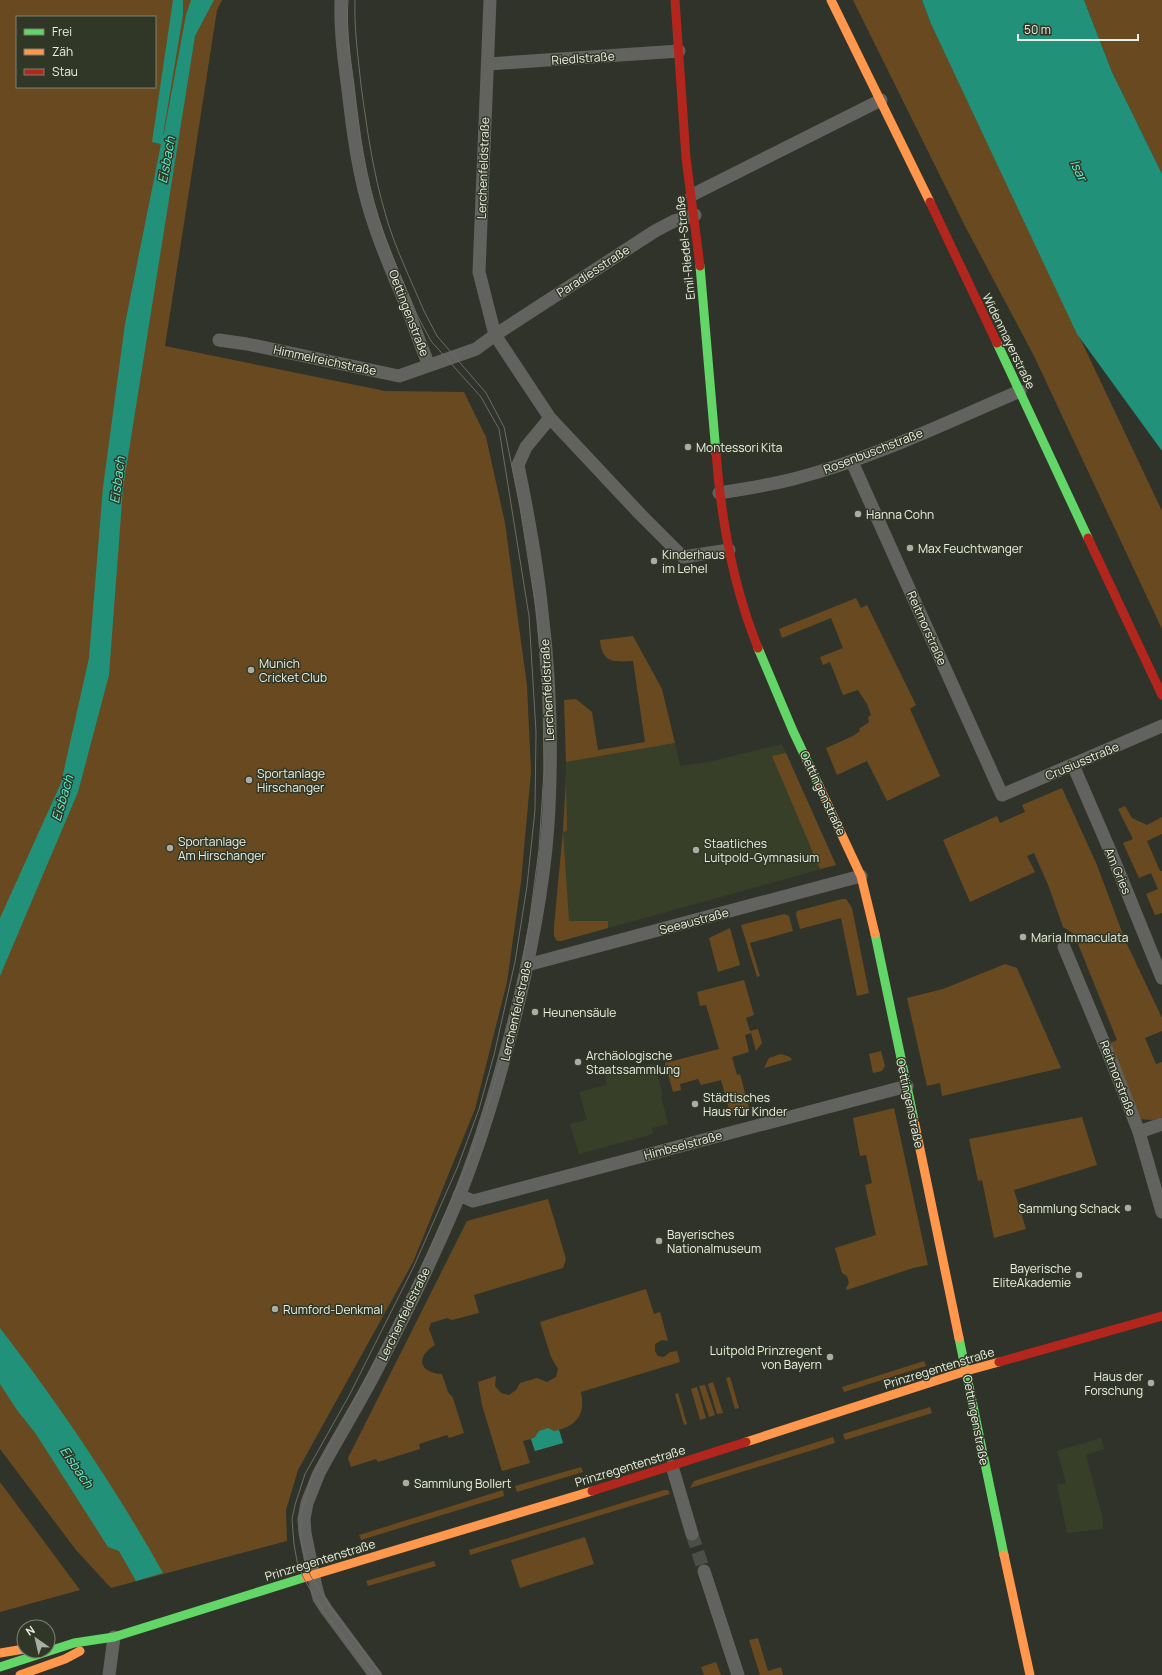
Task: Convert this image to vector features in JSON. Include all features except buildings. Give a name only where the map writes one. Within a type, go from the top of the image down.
[{"type":"main road","name":"Emil-Riedel-Straße","points":[[675,0],[686,158],[699,251],[719,493]]},
{"type":"main road","name":"Widenmayerstraße","points":[[830,0],[881,100],[1020,391],[1162,695]]},
{"type":"main road","name":"Oettingenstraße","points":[[719,493],[729,550],[740,593],[755,640],[793,731],[848,845],[860,876],[868,903],[1013,1604],[1030,1675]]},
{"type":"main road","name":"Prinzregentenstraße","points":[[0,1667],[74,1643],[109,1638],[313,1574],[458,1532],[672,1466],[966,1371],[1099,1335],[1162,1316]]},
{"type":"main road","name":"Prinzregentenstraße","points":[[20,1675],[65,1659],[109,1638]]},
{"type":"main road","points":[[56,1645],[74,1643]]},
{"type":"main road","points":[[0,1653],[16,1650]]},
{"type":"main road","points":[[36,1675],[65,1659]]},
{"type":"street","name":"Oettingenstraße","points":[[341,0],[341,31],[344,59],[352,128],[361,177],[373,222],[429,365],[476,349],[495,335]]},
{"type":"street","name":"Lerchenfeldstraße","points":[[490,0],[479,272],[495,335]]},
{"type":"street","name":"Riedlstraße","points":[[488,64],[679,51]]},
{"type":"street","points":[[692,195],[881,100]]},
{"type":"street","name":"Paradiesstraße","points":[[495,335],[664,225],[695,215]]},
{"type":"street","points":[[495,335],[550,418],[640,514],[683,557],[729,550]]},
{"type":"street","name":"Himmelreichstraße","points":[[219,340],[248,344],[399,376],[429,365]]},
{"type":"street","name":"Rosenbuschstraße","points":[[719,493],[797,478],[852,462],[1020,391]]},
{"type":"street","name":"Lerchenfeldstraße","points":[[375,1675],[320,1598],[307,1546],[304,1519],[307,1503],[314,1485],[390,1343],[432,1257],[459,1195],[498,1085],[527,965],[535,926],[549,811],[550,731],[543,615],[518,465],[526,447],[550,418]]},
{"type":"street","name":"Reitmorstraße","points":[[852,462],[1002,795]]},
{"type":"street","name":"Crusiusstraße","points":[[1002,795],[1162,726]]},
{"type":"street","name":"Am Gries","points":[[1073,765],[1114,860],[1162,978]]},
{"type":"street","name":"Seeaustraße","points":[[527,965],[860,876]]},
{"type":"street","name":"Reitmorstraße","points":[[1064,947],[1139,1132],[1162,1212]]},
{"type":"street","name":"Himbselstraße","points":[[459,1195],[473,1201],[907,1086]]},
{"type":"street","points":[[1139,1132],[1162,1124]]},
{"type":"street","points":[[672,1466],[692,1534]]},
{"type":"street","points":[[704,1572],[738,1675]]},
{"type":"street","points":[[109,1638],[109,1675]]},
{"type":"shaded area","points":[[0,0],[222,0],[217,10],[165,346],[385,391],[464,392],[486,437],[505,523],[527,686],[531,772],[521,882],[507,982],[475,1109],[413,1262],[298,1470],[286,1510],[287,1541],[111,1588],[76,1550],[0,1449]]},
{"type":"shaded area","points":[[853,0],[922,0],[931,24],[1162,511],[1162,629],[1034,356],[965,226]]},
{"type":"shaded area","points":[[1084,0],[1162,0],[1162,174],[1112,72]]},
{"type":"shaded area","points":[[856,598],[861,608],[867,605],[916,705],[910,709],[940,776],[887,801],[867,761],[837,775],[826,748],[853,736],[860,731],[859,729],[869,722],[868,717],[871,715],[867,704],[858,690],[843,695],[830,662],[823,665],[820,657],[843,648],[831,618],[782,638],[779,629]]},
{"type":"shaded area","points":[[633,636],[662,689],[675,743],[566,762],[564,700],[576,699],[592,712],[598,750],[645,742],[633,661],[610,660],[603,653],[600,640]]},
{"type":"shaded area","name":"Staatliches Luitpold-Gymnasium","points":[[675,743],[680,766],[708,762],[782,744],[836,865],[557,941],[554,936],[554,927],[563,831],[566,762]]},
{"type":"shaded area","points":[[786,753],[836,865],[820,869],[772,756]]},
{"type":"shaded area","points":[[566,783],[567,831],[563,832],[569,921],[608,921],[608,928],[557,941],[554,936],[554,927]]},
{"type":"shaded area","points":[[1062,788],[1097,865],[1125,940],[1162,1018],[1162,1031],[1145,1038],[1156,1064],[1162,1062],[1162,1117],[1153,1120],[1138,1119],[1110,1043],[1117,1040],[1074,934],[1063,927],[1049,887],[1034,853],[1027,856],[1035,872],[970,902],[943,840],[997,816],[1000,823],[1025,812],[1022,805]]},
{"type":"shaded area","points":[[1125,806],[1132,818],[1147,825],[1162,817],[1162,834],[1147,841],[1160,871],[1162,871],[1162,913],[1155,915],[1146,894],[1158,889],[1151,873],[1139,878],[1123,843],[1133,839],[1118,809]]},
{"type":"shaded area","points":[[846,899],[852,908],[869,993],[857,996],[841,918],[800,929],[796,915],[797,911]]},
{"type":"shaded area","points":[[784,914],[789,916],[793,931],[750,943],[760,976],[757,977],[741,925]]},
{"type":"shaded area","points":[[730,928],[740,965],[718,972],[709,938]]},
{"type":"shaded area","points":[[1005,964],[1017,968],[1061,1068],[942,1096],[940,1083],[927,1086],[907,998],[943,989]]},
{"type":"shaded area","points":[[744,980],[754,1015],[746,1018],[750,1031],[758,1029],[762,1043],[756,1051],[751,1033],[745,1035],[749,1052],[732,1057],[737,1075],[740,1074],[749,1108],[730,1113],[721,1080],[701,1085],[698,1079],[680,1084],[681,1090],[673,1092],[665,1063],[719,1049],[706,1005],[700,1006],[697,992]]},
{"type":"shaded area","points":[[881,1051],[885,1066],[882,1071],[873,1073],[869,1054]]},
{"type":"shaded area","points":[[781,1054],[790,1057],[792,1060],[764,1068],[769,1058]]},
{"type":"shaded area","points":[[654,1063],[663,1095],[661,1096],[668,1124],[652,1128],[653,1134],[579,1154],[570,1124],[587,1120],[579,1092],[607,1085],[605,1076]]},
{"type":"shaded area","points":[[894,1108],[928,1265],[913,1268],[847,1290],[846,1288],[849,1283],[847,1276],[842,1273],[835,1248],[876,1235],[865,1185],[872,1183],[866,1155],[860,1156],[853,1118]]},
{"type":"shaded area","points":[[1082,1117],[1097,1165],[1014,1190],[1026,1229],[994,1238],[982,1180],[978,1181],[969,1139]]},
{"type":"shaded area","points":[[548,1199],[566,1259],[563,1268],[474,1295],[479,1313],[452,1320],[447,1318],[431,1323],[429,1329],[435,1345],[424,1354],[422,1364],[428,1371],[442,1374],[448,1392],[453,1398],[464,1433],[449,1438],[447,1435],[419,1444],[420,1449],[378,1462],[376,1459],[351,1467],[348,1458],[467,1221]]},
{"type":"shaded area","points":[[646,1289],[654,1314],[660,1312],[668,1341],[662,1340],[655,1344],[655,1351],[658,1356],[664,1357],[670,1352],[677,1351],[680,1362],[581,1392],[582,1406],[579,1416],[576,1421],[559,1430],[563,1443],[535,1451],[531,1439],[523,1441],[530,1463],[502,1471],[482,1405],[478,1382],[496,1376],[495,1386],[501,1393],[509,1395],[516,1390],[520,1383],[537,1378],[547,1382],[556,1377],[558,1369],[551,1357],[540,1322]]},
{"type":"shaded area","points":[[924,1361],[926,1366],[844,1392],[842,1387]]},
{"type":"shaded area","points":[[730,1377],[739,1408],[735,1409],[726,1378]]},
{"type":"shaded area","points":[[713,1382],[723,1413],[717,1414],[708,1384]]},
{"type":"shaded area","points":[[705,1385],[715,1415],[709,1417],[699,1386]]},
{"type":"shaded area","points":[[697,1387],[706,1418],[700,1420],[691,1389]]},
{"type":"shaded area","points":[[678,1393],[687,1424],[684,1425],[675,1394]]},
{"type":"shaded area","points":[[930,1407],[932,1413],[845,1440],[843,1434]]},
{"type":"shaded area","points":[[833,1437],[835,1443],[690,1488],[694,1481]]},
{"type":"shaded area","points":[[1101,1438],[1104,1449],[1086,1455],[1103,1519],[1103,1529],[1067,1533],[1057,1485],[1066,1483],[1057,1451]]},
{"type":"shaded area","points":[[581,1467],[583,1472],[517,1492],[515,1486]]},
{"type":"shaded area","points":[[0,1482],[80,1590],[0,1612]]},
{"type":"shaded area","points":[[503,1490],[504,1496],[361,1540],[359,1535]]},
{"type":"shaded area","points":[[668,1490],[670,1494],[470,1555],[469,1550]]},
{"type":"shaded area","points":[[585,1537],[594,1564],[520,1588],[511,1560]]},
{"type":"shaded area","points":[[434,1561],[436,1566],[368,1586],[366,1581]]},
{"type":"shaded area","points":[[758,1638],[768,1671],[781,1667],[783,1675],[760,1675],[749,1640]]},
{"type":"shaded area","points":[[716,1662],[721,1675],[704,1675],[701,1667]]},
{"type":"water","name":"Eisbach","points":[[173,0],[183,0],[183,15],[163,135],[186,15],[191,0],[214,0],[195,36],[123,488],[109,675],[78,792],[0,976],[0,918],[61,783],[89,658],[103,487],[125,324],[161,144],[152,142]]},
{"type":"water","name":"Isar","points":[[922,0],[1084,0],[1112,72],[1162,174],[1162,451],[1077,334],[931,24]]},
{"type":"water","name":"Eisbach","points":[[0,1328],[44,1387],[106,1478],[126,1509],[163,1573],[136,1581],[119,1551],[108,1547],[36,1434],[17,1410],[0,1384]]},
{"type":"water","points":[[548,1428],[554,1431],[559,1430],[563,1443],[535,1451],[531,1439],[535,1437],[539,1431]]},
{"type":"tunnel","points":[[692,1534],[704,1571]]},
{"type":"tram line","points":[[348,0],[349,42],[360,136],[370,186],[383,231],[417,315],[431,341],[481,397],[499,429],[529,616],[536,732],[535,810],[527,886],[515,962],[494,1055],[479,1109],[458,1166],[414,1266],[350,1394],[305,1474],[292,1519],[297,1561],[303,1577],[323,1611],[373,1675]]},
{"type":"tram line","points":[[355,0],[356,42],[371,151],[377,184],[390,228],[424,311],[437,336],[486,393],[504,427],[520,507],[537,615],[543,695],[544,771],[539,849],[529,925],[502,1057],[486,1112],[465,1169],[421,1269],[371,1369],[311,1479],[301,1513],[301,1542],[310,1575],[330,1607],[382,1675]]},
{"type":"traffic: fast","points":[[700,266],[716,453]]},
{"type":"traffic: fast","points":[[997,343],[1088,538]]},
{"type":"traffic: fast","points":[[758,648],[793,731],[819,786]]},
{"type":"traffic: fast","points":[[875,934],[914,1120]]},
{"type":"traffic: fast","points":[[959,1338],[1004,1555]]},
{"type":"traffic: fast","points":[[0,1667],[74,1643],[114,1637],[306,1577]]},
{"type":"traffic: slow","points":[[831,0],[930,202]]},
{"type":"traffic: slow","points":[[819,786],[861,876],[875,934]]},
{"type":"traffic: slow","points":[[914,1120],[959,1338]]},
{"type":"traffic: slow","points":[[746,1442],[966,1371],[999,1362]]},
{"type":"traffic: slow","points":[[306,1577],[592,1491]]},
{"type":"traffic: slow","points":[[1004,1555],[1030,1675]]},
{"type":"traffic: slow","points":[[0,1653],[16,1650]]},
{"type":"traffic: slow","points":[[20,1675],[65,1659],[80,1651]]},
{"type":"traffic: jam","points":[[675,0],[686,158],[700,266]]},
{"type":"traffic: jam","points":[[930,202],[997,343]]},
{"type":"traffic: jam","points":[[716,453],[721,503],[735,576],[749,625],[758,648]]},
{"type":"traffic: jam","points":[[1088,538],[1162,695]]},
{"type":"traffic: jam","points":[[999,1362],[1162,1316]]},
{"type":"traffic: jam","points":[[592,1491],[746,1442]]},
{"type":"place","name":"Montessori Kita","points":[[688,447]]},
{"type":"place","name":"Hanna Cohn","points":[[858,514]]},
{"type":"place","name":"Max Feuchtwanger","points":[[910,548]]},
{"type":"place","name":"Kinderhaus im Lehel","points":[[654,561]]},
{"type":"place","name":"Munich Cricket Club","points":[[251,670]]},
{"type":"place","name":"Sportanlage Hirschanger","points":[[249,780]]},
{"type":"place","name":"Sportanlage Am Hirschanger","points":[[170,848]]},
{"type":"place","name":"Staatliches Luitpold-Gymnasium","points":[[696,850]]},
{"type":"place","name":"Maria Immaculata","points":[[1023,937]]},
{"type":"place","name":"Heunensäule","points":[[535,1012]]},
{"type":"place","name":"Archäologische Staatssammlung","points":[[578,1062]]},
{"type":"place","name":"Städtisches Haus für Kinder","points":[[695,1104]]},
{"type":"place","name":"Sammlung Schack","points":[[1128,1208]]},
{"type":"place","name":"Bayerisches Nationalmuseum","points":[[659,1241]]},
{"type":"place","name":"Bayerische EliteAkademie","points":[[1079,1275]]},
{"type":"place","name":"Rumford-Denkmal","points":[[275,1309]]},
{"type":"place","name":"Luitpold Prinzregent von Bayern","points":[[830,1357]]},
{"type":"place","name":"Haus der Forschung","points":[[1151,1383]]},
{"type":"place","name":"Sammlung Bollert","points":[[406,1483]]}]
